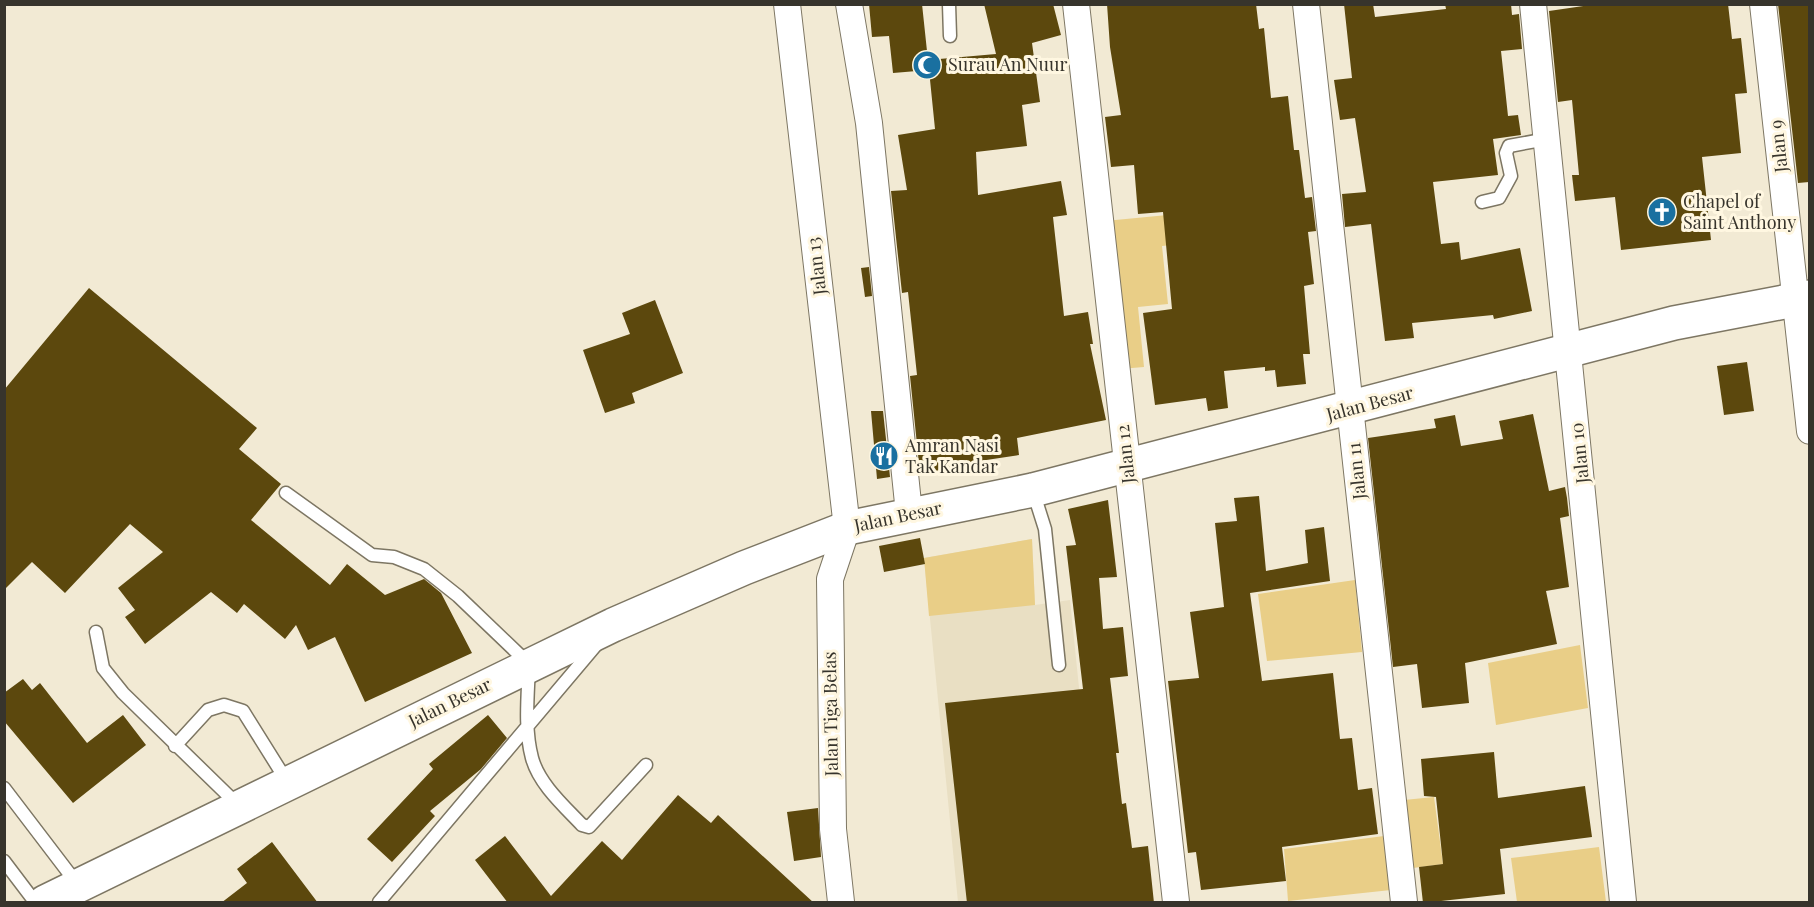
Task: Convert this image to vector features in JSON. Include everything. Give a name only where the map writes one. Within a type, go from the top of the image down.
[{"type":"main road","name":"Jalan Besar","points":[[45,903],[529,664],[744,568],[847,528],[909,513],[1033,490],[1351,409],[1569,350],[1674,324],[1802,298]]},
{"type":"street","name":"Jalan 13","points":[[787,4],[847,528]]},
{"type":"street","points":[[849,4],[869,123],[909,513]]},
{"type":"street","name":"Jalan 12","points":[[1076,4],[1176,903]]},
{"type":"street","name":"Jalan 11","points":[[1306,4],[1404,903]]},
{"type":"street","name":"Jalan 10","points":[[1533,4],[1623,903]]},
{"type":"street","name":"Jalan 9","points":[[1764,4],[1802,298],[1809,431]]},
{"type":"street","name":"Jalan Tiga Belas","points":[[841,903],[832,818],[830,579],[847,528]]},
{"type":"lane","points":[[949,4],[950,36]]},
{"type":"lane","points":[[1482,202],[1499,198],[1511,176],[1506,153],[1509,146],[1547,139]]},
{"type":"lane","points":[[1033,490],[1045,529],[1059,665]]},
{"type":"lane","points":[[286,493],[372,555],[394,557],[424,569],[458,596],[529,664],[528,727],[532,759],[549,789],[582,825],[589,827],[646,765]]},
{"type":"lane","points":[[379,903],[613,625]]},
{"type":"lane","points":[[96,632],[103,668],[123,693],[240,807]]},
{"type":"lane","points":[[175,746],[208,710],[224,705],[243,711],[288,783]]},
{"type":"lane","points":[[4,788],[79,886]]},
{"type":"lane","points":[[4,861],[34,903]]},
{"type":"shaded area","points":[[1209,211],[1212,241],[1162,246],[1168,304],[1138,307],[1144,367],[1120,369],[1105,221]]},
{"type":"shaded area","points":[[1032,539],[1035,605],[1070,600],[1101,902],[958,902],[924,558]]},
{"type":"shaded area","points":[[1032,539],[1035,605],[929,616],[924,558]]},
{"type":"shaded area","points":[[1355,580],[1362,652],[1267,661],[1258,594]]},
{"type":"shaded area","points":[[1580,645],[1588,708],[1496,725],[1488,663]]},
{"type":"shaded area","points":[[1434,797],[1443,864],[1413,868],[1404,800]]},
{"type":"shaded area","points":[[1384,836],[1391,890],[1288,901],[1284,849]]},
{"type":"shaded area","points":[[1599,847],[1606,902],[1517,902],[1511,858]]},
{"type":"building","name":"Surau An Nuur","points":[[869,4],[922,4],[929,70],[893,73],[889,36],[872,37]]},
{"type":"building","points":[[984,4],[1053,4],[1061,35],[1032,43],[1040,102],[1022,105],[1027,146],[976,152],[978,195],[1061,181],[1067,215],[1053,217],[1064,316],[1088,312],[1093,344],[1090,344],[1106,420],[1017,438],[1019,455],[973,462],[974,468],[920,474],[910,376],[917,375],[908,292],[902,293],[891,191],[907,190],[898,135],[935,129],[928,60],[996,54]]},
{"type":"building","points":[[1107,4],[1256,4],[1259,29],[1264,28],[1271,98],[1288,96],[1294,150],[1299,150],[1305,198],[1312,197],[1316,231],[1308,232],[1314,284],[1304,286],[1310,354],[1303,354],[1306,384],[1277,387],[1275,370],[1265,371],[1265,367],[1224,371],[1228,408],[1208,411],[1206,398],[1155,405],[1143,313],[1172,309],[1163,212],[1138,214],[1134,165],[1111,167],[1105,117],[1121,115],[1110,47]]},
{"type":"building","points":[[1344,4],[1373,4],[1375,17],[1446,9],[1445,4],[1511,4],[1512,15],[1519,14],[1522,49],[1501,51],[1508,116],[1518,115],[1521,135],[1493,139],[1498,175],[1433,182],[1441,244],[1459,242],[1461,260],[1520,248],[1532,311],[1494,319],[1493,315],[1412,323],[1414,338],[1385,341],[1371,224],[1345,227],[1342,194],[1366,192],[1355,118],[1340,120],[1334,80],[1352,78]]},
{"type":"building","points":[[1597,4],[1728,4],[1732,39],[1741,38],[1747,93],[1735,94],[1741,153],[1702,157],[1711,240],[1621,250],[1615,197],[1575,201],[1572,175],[1579,175],[1572,100],[1558,102],[1549,11]]},
{"type":"building","points":[[1778,4],[1809,4],[1809,182],[1798,183]]},
{"type":"building","points":[[869,267],[872,296],[865,297],[861,268]]},
{"type":"building","points":[[89,288],[257,428],[239,449],[281,484],[251,520],[330,585],[347,564],[385,595],[424,579],[441,593],[472,653],[365,702],[335,637],[308,650],[296,625],[285,639],[244,604],[237,613],[211,592],[145,644],[125,617],[135,610],[118,588],[163,552],[130,524],[65,593],[32,562],[4,590],[4,390]]},
{"type":"building","points":[[655,300],[683,373],[632,393],[635,403],[605,413],[583,350],[630,334],[622,313]]},
{"type":"building","points":[[1747,362],[1754,411],[1724,415],[1717,366]]},
{"type":"building","points":[[871,411],[883,411],[890,477],[877,479]]},
{"type":"building","points":[[1533,414],[1549,491],[1565,487],[1569,516],[1560,518],[1569,587],[1546,591],[1557,644],[1465,663],[1469,703],[1422,708],[1417,664],[1393,667],[1368,438],[1436,428],[1434,419],[1455,415],[1461,446],[1503,439],[1499,421]]},
{"type":"building","points":[[1259,496],[1266,571],[1308,563],[1305,530],[1324,527],[1330,581],[1250,593],[1262,681],[1333,673],[1340,739],[1352,738],[1358,790],[1372,788],[1378,834],[1282,847],[1286,881],[1201,890],[1196,852],[1188,853],[1168,681],[1199,678],[1190,612],[1224,607],[1215,523],[1237,521],[1234,498]]},
{"type":"building","points":[[1108,500],[1117,577],[1099,578],[1103,629],[1123,627],[1128,676],[1110,678],[1119,753],[1116,753],[1122,804],[1126,803],[1132,848],[1148,846],[1154,903],[967,903],[945,703],[1083,689],[1066,546],[1076,545],[1068,509]]},
{"type":"building","points":[[920,538],[925,564],[884,572],[879,546]]},
{"type":"building","points":[[23,679],[32,690],[40,683],[87,743],[123,715],[146,745],[73,803],[4,721],[4,693]]},
{"type":"building","points":[[488,715],[507,738],[481,769],[430,811],[435,816],[392,862],[367,839],[433,769],[429,764]]},
{"type":"building","points":[[1494,752],[1498,798],[1585,786],[1592,837],[1500,849],[1505,894],[1423,903],[1419,867],[1443,864],[1436,797],[1424,796],[1421,759]]},
{"type":"building","points":[[678,795],[711,823],[718,815],[814,903],[508,903],[475,860],[505,836],[551,896],[602,841],[622,860]]},
{"type":"building","points":[[818,808],[821,857],[794,861],[787,812]]},
{"type":"building","points":[[272,842],[318,903],[221,903],[247,883],[237,869]]},
{"type":"place","name":"Surau An Nuur","points":[[927,65]]},
{"type":"place","name":"Chapel of Saint Anthony","points":[[1662,212]]},
{"type":"place","name":"Amran Nasi Tak Kandar","points":[[884,456]]}]
